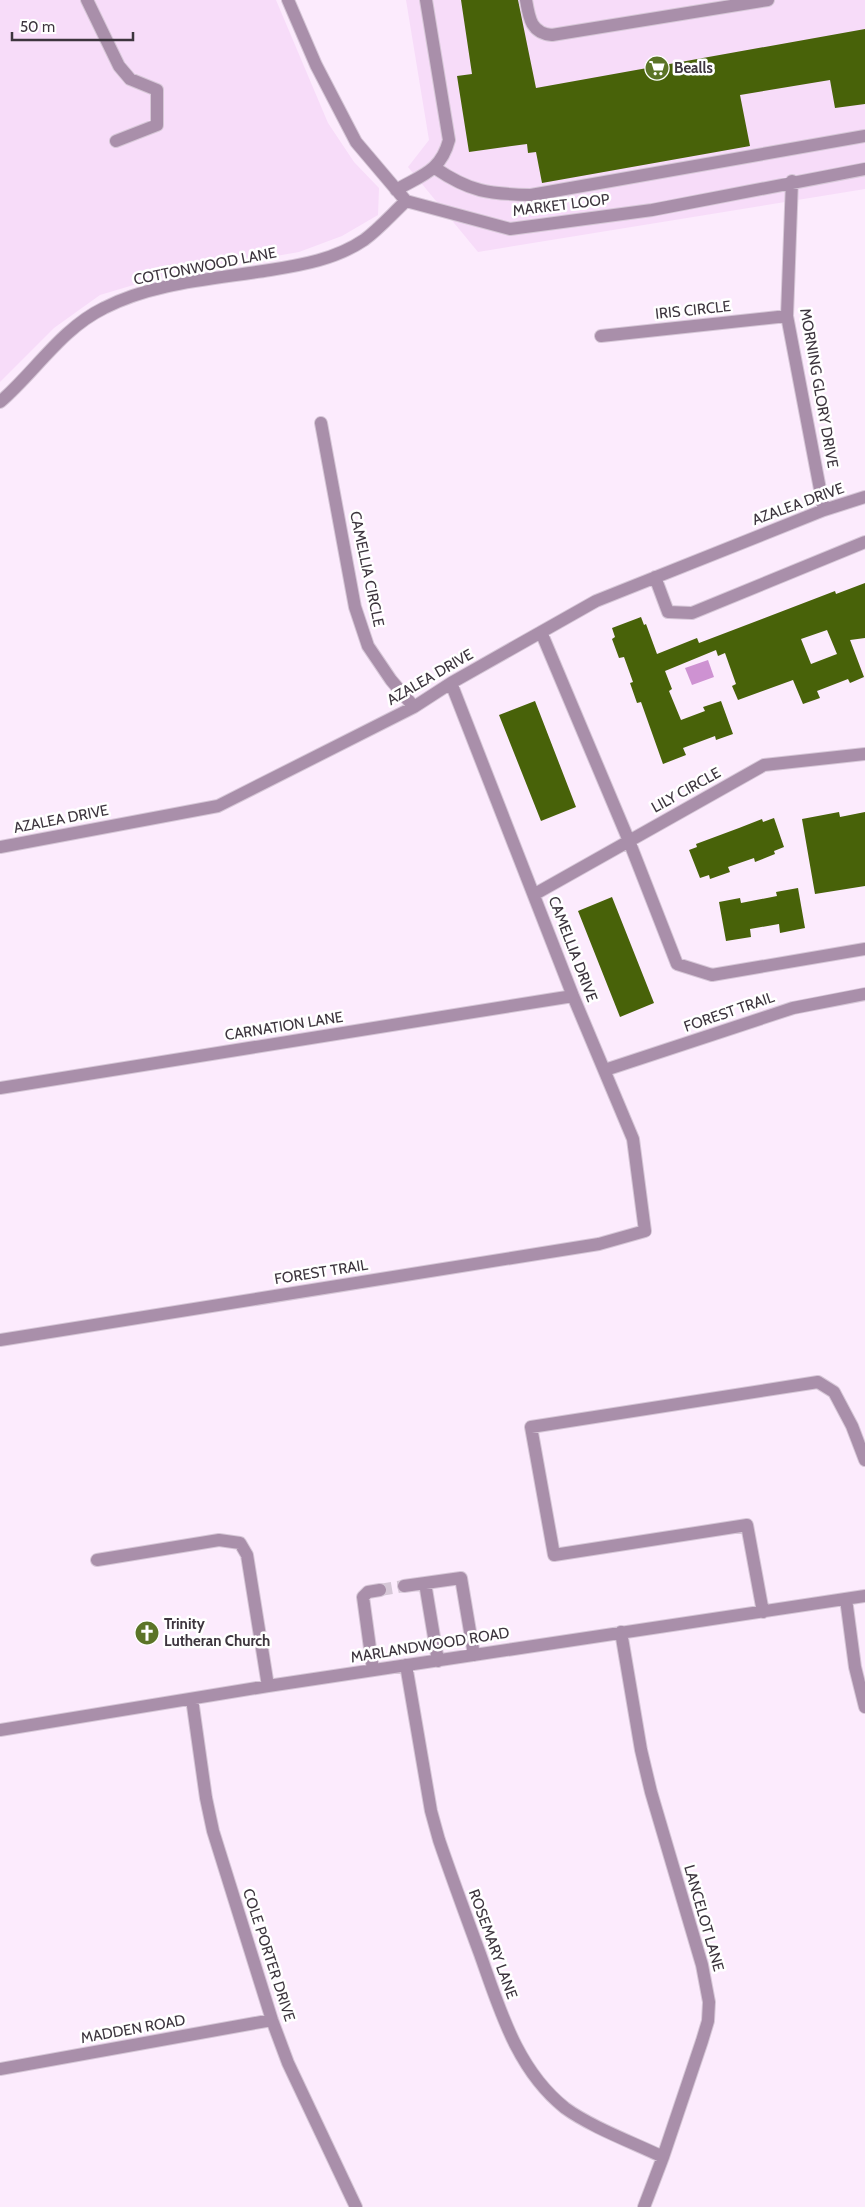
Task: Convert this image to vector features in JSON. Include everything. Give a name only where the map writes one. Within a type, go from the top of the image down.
[{"type":"street","points":[[87,0],[119,66],[130,79],[157,90],[157,124],[116,141]]},
{"type":"street","points":[[288,0],[316,65],[356,142],[406,201]]},
{"type":"street","points":[[396,190],[435,168],[446,149],[449,131],[426,0]]},
{"type":"street","points":[[526,0],[531,23],[534,28],[545,34],[552,35],[768,0]]},
{"type":"street","points":[[435,168],[455,182],[490,194],[531,195],[865,136]]},
{"type":"street","name":"MARKET LOOP","points":[[406,201],[510,229],[652,210],[865,168]]},
{"type":"street","name":"MORNING GLORY DRIVE","points":[[792,181],[787,316],[824,510]]},
{"type":"street","name":"COTTONWOOD LANE","points":[[0,402],[19,385],[42,358],[72,329],[102,308],[133,295],[176,285],[312,262],[338,254],[364,240],[406,201]]},
{"type":"street","name":"IRIS CIRCLE","points":[[601,336],[787,316]]},
{"type":"street","name":"CAMELLIA CIRCLE","points":[[321,423],[355,607],[368,646],[391,680],[414,708]]},
{"type":"street","name":"AZALEA DRIVE","points":[[0,847],[218,806],[414,708],[451,683],[596,601],[824,510],[865,497]]},
{"type":"street","points":[[655,577],[668,612],[692,613],[865,542]]},
{"type":"street","points":[[541,632],[629,840],[678,964],[712,975],[865,949]]},
{"type":"street","name":"CAMELLIA DRIVE","points":[[451,683],[535,894],[573,996],[606,1070],[633,1139],[645,1231]]},
{"type":"street","name":"LILY CIRCLE","points":[[535,894],[764,764],[865,754]]},
{"type":"street","name":"FOREST TRAIL","points":[[606,1070],[792,1008],[865,994]]},
{"type":"street","name":"CARNATION LANE","points":[[0,1088],[573,996]]},
{"type":"street","name":"FOREST TRAIL","points":[[0,1340],[599,1244],[645,1231]]},
{"type":"street","points":[[763,1612],[747,1525],[554,1555],[532,1427],[818,1382],[834,1392],[852,1426],[865,1460]]},
{"type":"street","points":[[97,1560],[219,1540],[240,1543],[247,1555],[268,1686]]},
{"type":"street","points":[[404,1586],[461,1578],[474,1655]]},
{"type":"street","points":[[425,1583],[438,1660]]},
{"type":"street","points":[[373,1670],[363,1597],[368,1592],[380,1590]]},
{"type":"street","name":"MARLANDWOOD ROAD","points":[[0,1730],[268,1686],[865,1596]]},
{"type":"street","points":[[846,1599],[855,1667],[865,1707]]},
{"type":"street","name":"LANCELOT LANE","points":[[621,1632],[641,1750],[651,1792],[702,1965],[708,2002],[708,2021],[663,2157],[644,2207]]},
{"type":"street","name":"ROSEMARY LANE","points":[[406,1665],[438,1840],[506,2028],[524,2061],[541,2085],[566,2108],[584,2119],[663,2157]]},
{"type":"street","name":"COLE PORTER DRIVE","points":[[192,1699],[213,1831],[272,2020],[288,2062],[356,2207]]},
{"type":"street","name":"MADDEN ROAD","points":[[0,2069],[272,2020]]},
{"type":"shaded area","points":[[0,0],[276,0],[328,123],[354,162],[379,188],[378,215],[342,236],[299,252],[167,275],[100,295],[54,328],[0,382]]},
{"type":"shaded area","points":[[406,0],[865,0],[865,189],[478,252],[408,167],[429,140]]},
{"type":"shaded area","points":[[708,660],[714,677],[692,685],[685,668]]},
{"type":"building","points":[[461,0],[518,0],[536,88],[865,29],[865,104],[835,108],[830,80],[740,95],[750,146],[542,183],[536,152],[528,153],[527,144],[469,152],[457,76],[472,74]]},
{"type":"building","points":[[865,583],[865,638],[850,640],[864,677],[850,683],[848,679],[817,691],[820,698],[803,704],[793,680],[738,700],[732,686],[736,684],[725,653],[718,656],[716,650],[665,671],[672,689],[669,691],[681,720],[705,711],[703,707],[721,701],[733,734],[716,740],[715,736],[683,748],[686,755],[663,764],[641,702],[637,703],[630,683],[633,682],[624,657],[619,658],[612,639],[615,637],[612,628],[641,617],[644,625],[646,624],[657,654],[697,638],[699,643],[835,591],[836,594]],"holes":[[[827,630],[837,654],[811,664],[801,639]]]},
{"type":"building","points":[[535,701],[576,807],[541,821],[499,715]]},
{"type":"building","points":[[839,812],[840,817],[865,812],[865,886],[815,894],[802,819]]},
{"type":"building","points":[[774,818],[784,847],[774,851],[775,854],[755,862],[754,858],[728,867],[730,872],[710,879],[709,875],[700,878],[689,850],[697,847],[696,844],[762,819],[763,822]]},
{"type":"building","points":[[798,888],[805,928],[780,933],[779,924],[750,929],[751,937],[726,941],[719,902],[740,898],[741,903],[777,896],[776,892]]},
{"type":"building","points":[[612,897],[654,1003],[620,1017],[578,911]]},
{"type":"tunnel","points":[[380,1590],[404,1586]]},
{"type":"place","name":"Bealls","points":[[657,68]]},
{"type":"place","name":"Trinity Lutheran Church","points":[[147,1633]]}]
